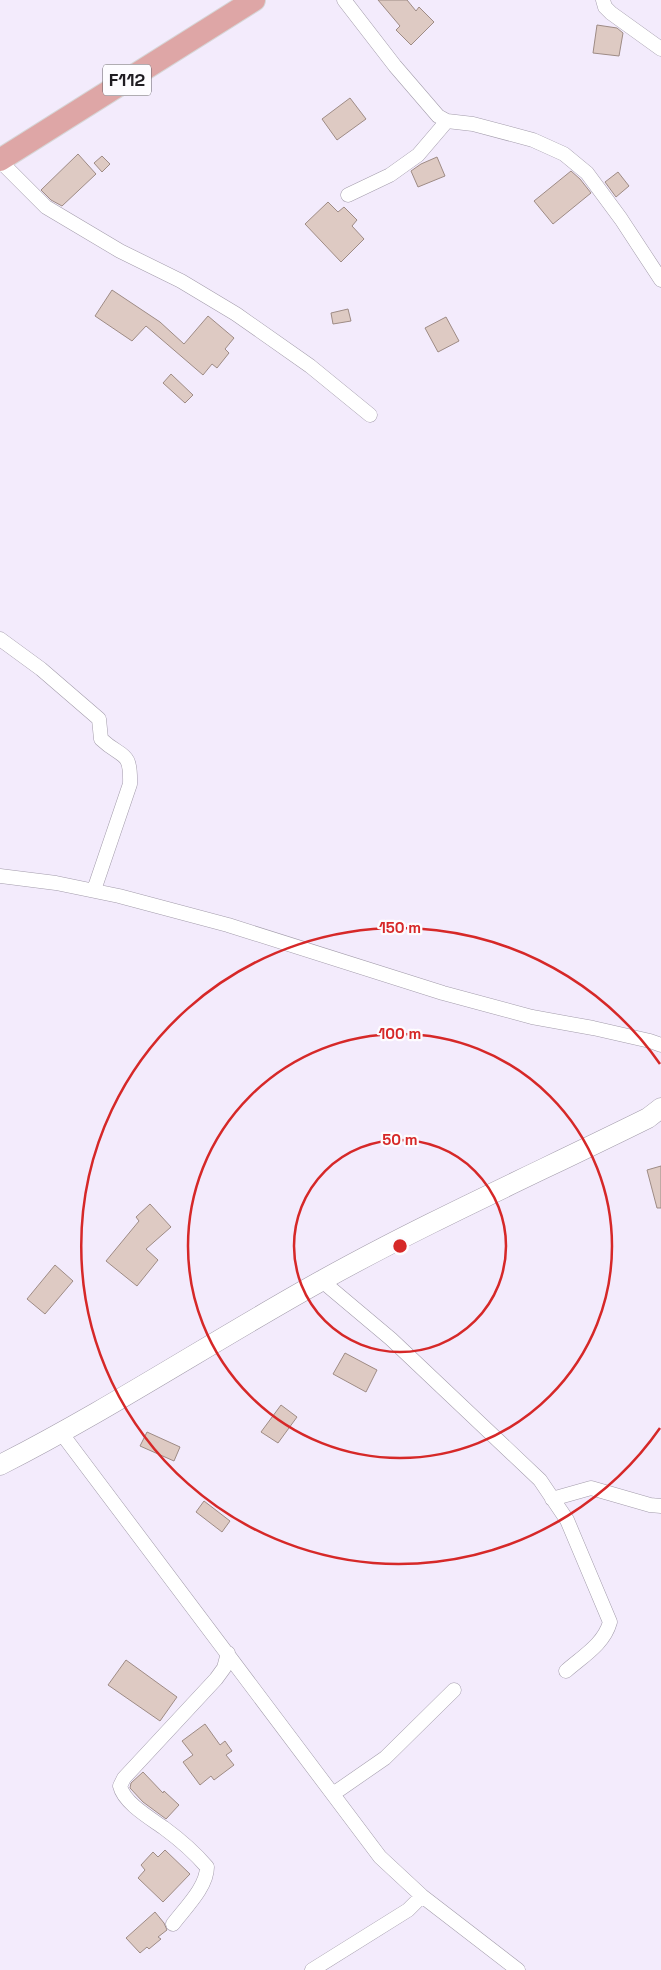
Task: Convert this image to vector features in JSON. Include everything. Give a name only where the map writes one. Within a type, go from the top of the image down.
[{"type":"main road","name":"F112","points":[[0,161],[254,0]]},
{"type":"street","points":[[344,0],[438,116],[447,121],[474,124],[533,140],[564,154],[587,174],[621,219],[661,280]]},
{"type":"street","points":[[603,0],[605,7],[611,13],[661,49]]},
{"type":"street","points":[[348,195],[390,175],[418,154],[447,121]]},
{"type":"street","points":[[0,161],[46,207],[120,251],[181,281],[236,314],[310,366],[370,415]]},
{"type":"street","points":[[0,639],[41,669],[99,719],[101,739],[108,746],[124,754],[131,766],[130,784],[94,890]]},
{"type":"street","points":[[0,876],[94,890],[228,925],[443,993],[532,1018],[593,1028],[661,1045]]},
{"type":"street","points":[[0,1465],[62,1434],[322,1281],[493,1192],[648,1118],[661,1108]]},
{"type":"street","points":[[322,1281],[391,1339],[540,1480],[567,1520],[610,1622],[601,1642],[566,1671]]},
{"type":"street","points":[[62,1434],[380,1857],[422,1896],[518,1970]]},
{"type":"street","points":[[552,1499],[591,1488],[650,1506],[661,1506]]},
{"type":"street","points":[[173,1924],[202,1885],[207,1873],[207,1867],[164,1828],[144,1815],[122,1793],[120,1786],[124,1778],[216,1679],[224,1668],[228,1653]]},
{"type":"street","points":[[333,1794],[386,1758],[454,1690]]},
{"type":"street","points":[[312,1970],[408,1910],[422,1896]]},
{"type":"building","points":[[378,0],[407,0],[416,11],[419,7],[434,22],[411,45],[396,30],[400,26]]},
{"type":"building","points":[[597,25],[617,28],[623,33],[619,56],[593,53]]},
{"type":"building","points":[[350,98],[366,119],[337,140],[322,119]]},
{"type":"building","points":[[78,154],[96,174],[62,206],[51,200],[41,190]]},
{"type":"building","points":[[102,156],[110,164],[102,172],[94,163]]},
{"type":"building","points":[[437,157],[445,176],[418,187],[411,171]]},
{"type":"building","points":[[571,171],[591,193],[553,224],[534,201]]},
{"type":"building","points":[[618,172],[629,186],[616,197],[605,182]]},
{"type":"building","points":[[328,202],[338,212],[344,207],[357,220],[352,226],[364,239],[341,262],[305,224]]},
{"type":"building","points":[[112,290],[160,322],[184,344],[208,316],[234,338],[225,349],[229,353],[217,368],[212,364],[203,375],[146,326],[132,341],[95,316]]},
{"type":"building","points":[[348,309],[351,321],[333,324],[331,313]]},
{"type":"building","points":[[446,317],[459,341],[438,352],[425,328]]},
{"type":"building","points":[[171,374],[193,395],[185,403],[163,383]]},
{"type":"building","points":[[661,1166],[661,1208],[657,1208],[647,1170]]},
{"type":"building","points":[[150,1204],[171,1227],[146,1249],[158,1260],[137,1286],[106,1261],[139,1221],[136,1217]]},
{"type":"building","points":[[55,1265],[73,1281],[45,1314],[27,1299]]},
{"type":"building","points":[[345,1353],[377,1370],[366,1392],[333,1374]]},
{"type":"building","points":[[281,1405],[297,1417],[278,1443],[261,1432]]},
{"type":"building","points":[[147,1432],[180,1447],[174,1461],[140,1446]]},
{"type":"building","points":[[204,1501],[230,1521],[222,1532],[196,1512]]},
{"type":"building","points":[[126,1660],[177,1697],[160,1721],[108,1685]]},
{"type":"building","points":[[205,1724],[220,1745],[225,1741],[232,1751],[226,1755],[234,1765],[214,1780],[211,1776],[200,1785],[183,1762],[193,1755],[182,1741]]},
{"type":"building","points":[[143,1772],[163,1793],[164,1791],[179,1805],[166,1819],[143,1802],[130,1788],[131,1783]]},
{"type":"building","points":[[165,1850],[190,1874],[163,1902],[138,1878],[145,1870],[141,1865],[153,1852],[158,1857]]},
{"type":"building","points":[[155,1912],[167,1930],[158,1937],[161,1939],[149,1949],[147,1947],[140,1953],[126,1938]]}]
